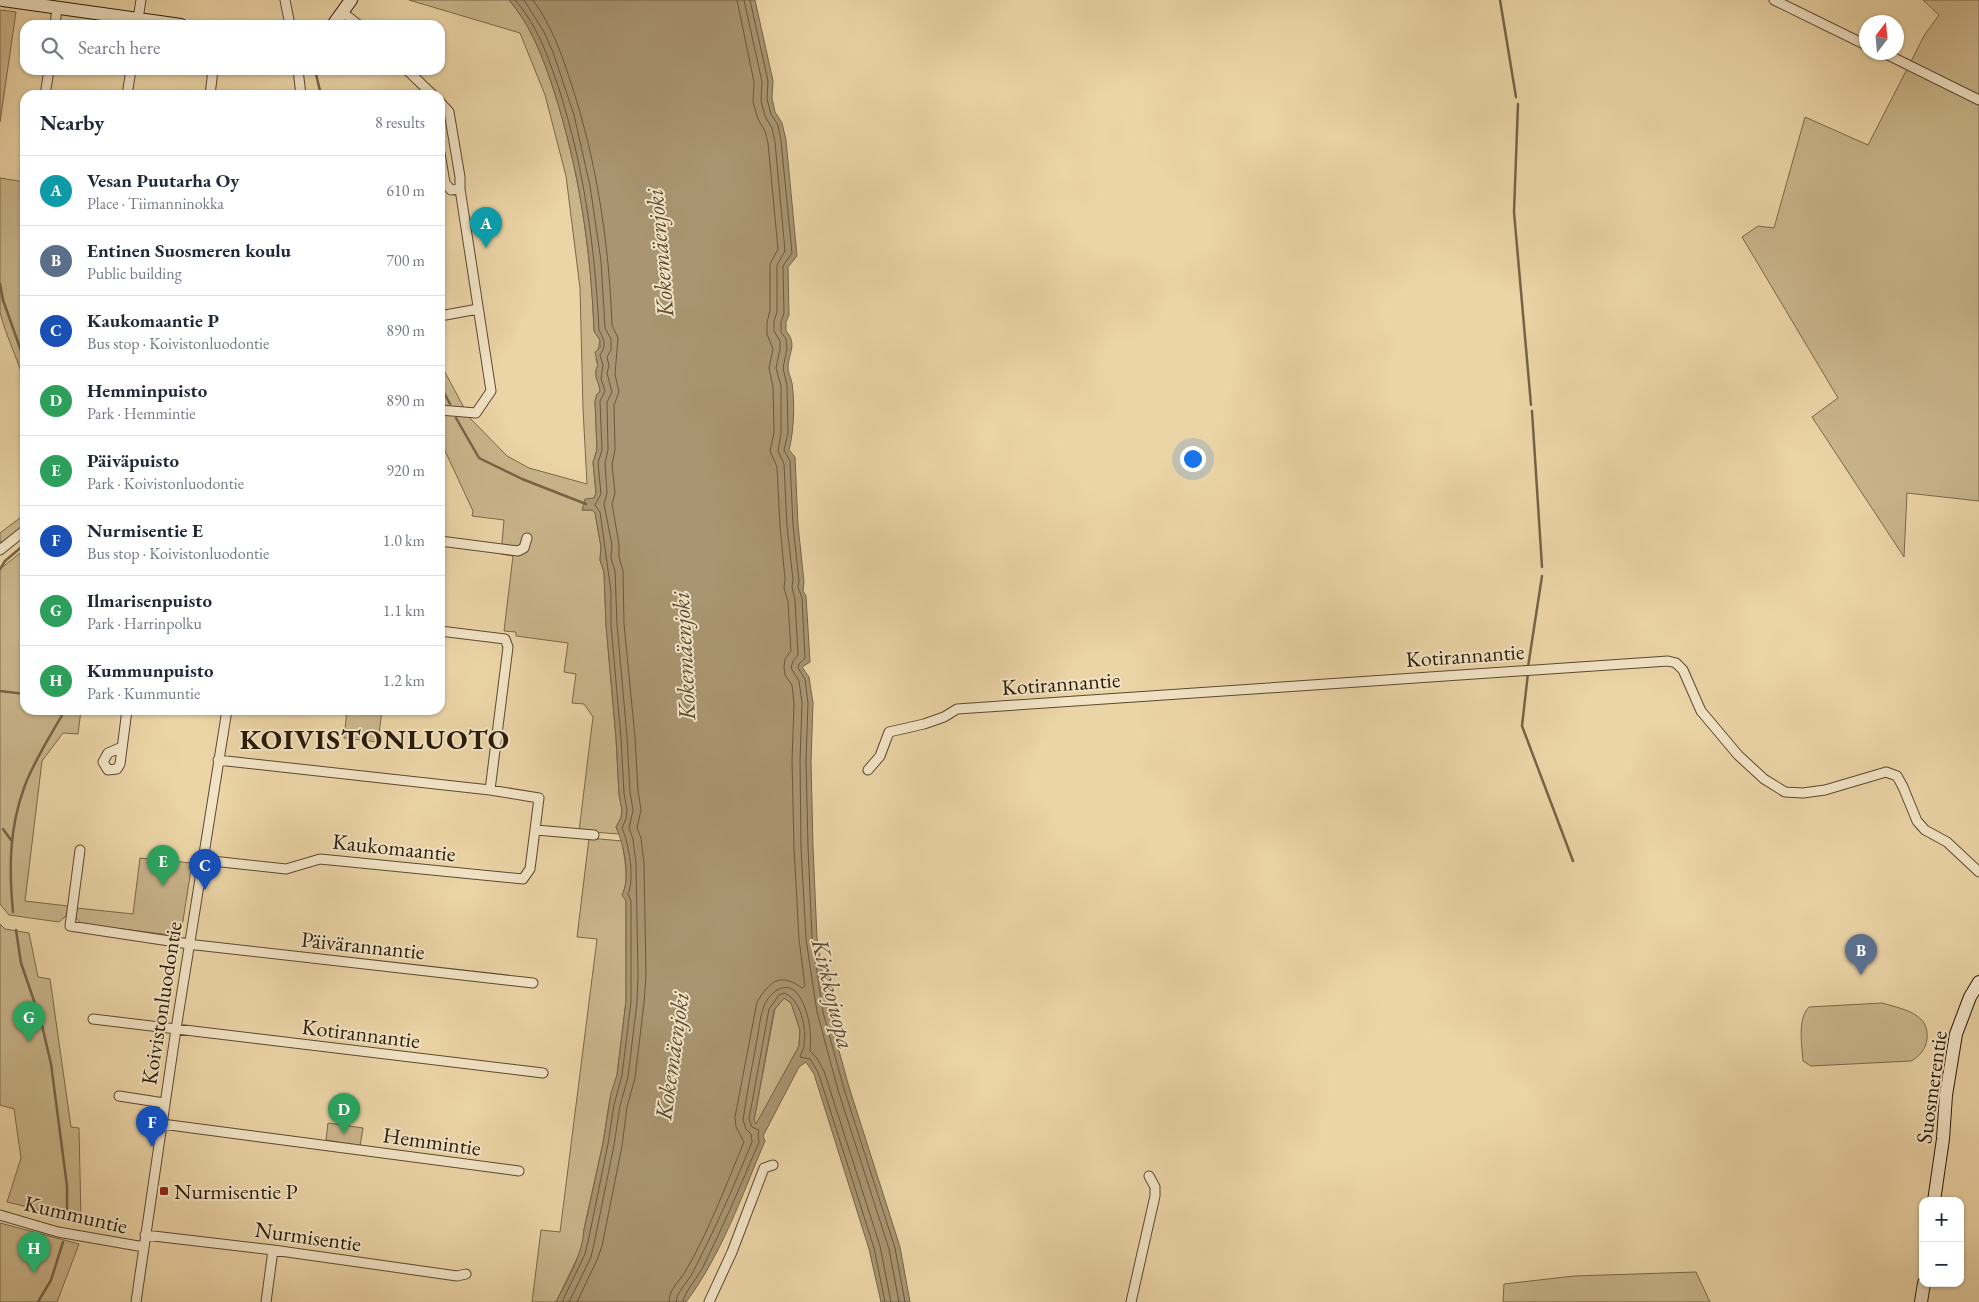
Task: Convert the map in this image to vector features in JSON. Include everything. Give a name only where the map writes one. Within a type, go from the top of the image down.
[{"type":"main road","points":[[3,0],[54,5],[127,20]]},
{"type":"main road","points":[[336,20],[351,0]]},
{"type":"main road","name":"Suosmerentie","points":[[1935,1197],[1943,1139],[1946,1095],[1956,1034],[1970,997],[1979,982]]},
{"type":"main road","points":[[1922,1302],[1924,1287]]},
{"type":"street","points":[[137,20],[141,0]]},
{"type":"street","points":[[285,0],[289,20]]},
{"type":"street","points":[[1774,0],[1859,42]]},
{"type":"street","points":[[54,5],[55,20]]},
{"type":"street","points":[[342,12],[352,20]]},
{"type":"street","points":[[1898,60],[1979,100]]},
{"type":"street","points":[[47,90],[48,75]]},
{"type":"street","points":[[129,90],[130,75]]},
{"type":"street","points":[[211,90],[212,75]]},
{"type":"street","points":[[299,75],[300,90]]},
{"type":"street","points":[[412,75],[428,90]]},
{"type":"street","points":[[445,108],[449,112],[460,177],[460,190],[490,391],[476,413],[445,410]]},
{"type":"street","points":[[445,183],[451,190],[460,190]]},
{"type":"street","points":[[445,315],[478,309]]},
{"type":"street","points":[[0,550],[20,534]]},
{"type":"street","points":[[445,542],[515,551],[524,548],[527,538]]},
{"type":"street","points":[[445,632],[504,639],[508,647],[490,790]]},
{"type":"street","name":"Kotirannantie","points":[[868,770],[880,756],[889,732],[924,724],[944,717],[957,709],[1668,661],[1676,663],[1683,670],[1701,711],[1738,755],[1764,779],[1785,792],[1803,793],[1825,790],[1886,772],[1897,776],[1904,787],[1917,821],[1926,830],[1947,842],[1979,872]]},
{"type":"street","points":[[122,747],[126,715]]},
{"type":"street","name":"Koivistonluodontie","points":[[136,1302],[164,1103],[226,715]]},
{"type":"street","points":[[218,760],[490,790],[539,798],[536,830],[594,835]]},
{"type":"street","name":"Kaukomaantie","points":[[203,860],[286,869],[320,859],[522,879],[530,869],[536,830]]},
{"type":"street","name":"Päivärannantie","points":[[80,850],[70,926],[189,944],[533,983]]},
{"type":"street","name":"Kotirannantie","points":[[93,1019],[543,1073]]},
{"type":"street","points":[[119,1096],[164,1103]]},
{"type":"street","name":"Hemmintie","points":[[162,1124],[519,1171]]},
{"type":"street","points":[[709,1302],[732,1252],[764,1168],[773,1166]]},
{"type":"street","points":[[1131,1302],[1155,1196],[1155,1187],[1149,1176]]},
{"type":"street","name":"Kummuntie","points":[[0,1215],[58,1232],[144,1247]]},
{"type":"street","name":"Nurmisentie","points":[[145,1235],[273,1250],[457,1276],[466,1274]]},
{"type":"street","points":[[266,1302],[273,1250]]},
{"type":"shaded area","points":[[409,0],[509,0],[524,21],[541,55],[563,120],[577,180],[587,240],[594,331],[600,340],[596,360],[598,365],[596,376],[600,388],[595,401],[597,450],[593,462],[596,493],[594,498],[582,510],[592,510],[595,512],[601,547],[600,560],[604,572],[606,625],[619,794],[622,810],[621,818],[616,827],[619,834],[579,831],[593,717],[584,704],[572,703],[576,674],[564,672],[568,643],[516,636],[516,632],[504,631],[513,556],[501,554],[504,520],[472,516],[473,511],[445,451],[445,372],[469,417],[507,456],[529,468],[587,484],[580,288],[566,176],[545,95],[520,33]]},
{"type":"shaded area","points":[[1923,0],[1979,0],[1979,501],[1907,493],[1904,557],[1812,417],[1838,398],[1742,237],[1758,226],[1774,228],[1805,117],[1868,145],[1925,34],[1939,15]]},
{"type":"shaded area","points":[[0,10],[16,12],[0,122]]},
{"type":"shaded area","points":[[0,178],[20,181],[20,369],[0,312]]},
{"type":"shaded area","points":[[20,518],[20,529],[6,541],[0,542],[0,533]]},
{"type":"shaded area","points":[[20,553],[20,715],[80,715],[78,734],[63,733],[42,761],[25,901],[68,906],[66,916],[59,922],[9,915],[0,904],[0,569]]},
{"type":"shaded area","points":[[346,715],[381,715],[378,742],[344,738]]},
{"type":"shaded area","points":[[589,838],[622,841],[625,862],[626,883],[622,895],[626,900],[626,1001],[617,1075],[609,1104],[603,1143],[584,1229],[584,1241],[580,1252],[556,1302],[532,1302],[541,1230],[560,1232],[597,939],[577,937]]},
{"type":"shaded area","points":[[140,858],[192,863],[182,927],[178,933],[171,935],[81,924],[76,918],[77,908],[133,914]]},
{"type":"shaded area","points":[[0,924],[5,929],[29,933],[38,977],[50,979],[71,1127],[79,1128],[81,1220],[7,1202],[21,1158],[14,1109],[0,1105]]},
{"type":"shaded area","points":[[784,998],[791,1003],[800,1030],[799,1046],[756,1125],[754,1120],[775,1009]]},
{"type":"shaded area","points":[[1882,1003],[1906,1010],[1924,1023],[1927,1030],[1927,1039],[1924,1049],[1917,1057],[1911,1061],[1811,1066],[1803,1061],[1802,1025],[1805,1012],[1809,1007]]},
{"type":"shaded area","points":[[328,1123],[363,1128],[360,1146],[326,1140]]},
{"type":"shaded area","points":[[0,1223],[79,1244],[57,1302],[0,1302]]},
{"type":"shaded area","points":[[1696,1272],[1710,1302],[1503,1302],[1504,1284],[1574,1276]]},
{"type":"water","name":"Kokemäenjoki","points":[[509,0],[755,0],[773,81],[772,98],[775,112],[782,123],[786,140],[797,256],[788,267],[789,315],[786,322],[786,331],[790,336],[792,345],[788,372],[792,383],[794,408],[789,450],[795,457],[798,525],[804,582],[803,591],[806,596],[810,662],[802,667],[809,677],[813,703],[811,762],[817,938],[828,1011],[849,1087],[900,1247],[910,1302],[881,1302],[869,1249],[814,1074],[806,1062],[799,1067],[763,1136],[765,1141],[721,1244],[699,1284],[686,1302],[556,1302],[574,1267],[583,1240],[611,1093],[617,1075],[626,1001],[626,901],[622,895],[625,888],[626,871],[622,843],[616,827],[621,818],[622,810],[619,794],[606,625],[604,572],[600,560],[601,547],[595,513],[592,510],[582,510],[585,499],[594,498],[596,493],[593,462],[597,450],[595,401],[600,388],[596,376],[598,365],[595,352],[600,348],[600,340],[594,331],[587,240],[577,180],[563,120],[536,43]],"holes":[[[784,998],[791,1003],[800,1030],[799,1046],[756,1124],[754,1120],[774,1010]]]},
{"type":"waterway","points":[[1500,0],[1516,97]]},
{"type":"waterway","points":[[316,75],[320,90]]},
{"type":"waterway","points":[[1518,104],[1514,212],[1531,405]]},
{"type":"waterway","points":[[0,284],[3,300],[20,348]]},
{"type":"waterway","points":[[445,394],[450,404]]},
{"type":"waterway","points":[[1532,411],[1542,567]]},
{"type":"waterway","points":[[456,418],[479,458],[522,479],[586,504]]},
{"type":"waterway","points":[[0,569],[5,561],[20,548]]},
{"type":"waterway","points":[[1528,667],[1542,576]]},
{"type":"waterway","points":[[1528,673],[1522,726],[1573,861]]},
{"type":"waterway","points":[[0,691],[20,693]]},
{"type":"waterway","points":[[13,912],[11,849],[15,819],[32,769],[62,715]]},
{"type":"waterway","points":[[3,829],[11,840]]},
{"type":"waterway","points":[[16,930],[21,963],[41,1021],[51,1064],[67,1186],[67,1219]]},
{"type":"waterway","points":[[38,1302],[51,1280],[63,1242]]},
{"type":"place","name":"Vesan Puutarha Oy","points":[[486,248]]},
{"type":"place","name":"Päiväpuisto","points":[[163,886]]},
{"type":"place","name":"Kaukomaantie P","points":[[205,890]]},
{"type":"place","name":"Entinen Suosmeren koulu","points":[[1861,975]]},
{"type":"place","name":"Ilmarisenpuisto","points":[[29,1042]]},
{"type":"place","name":"Hemminpuisto","points":[[344,1134]]},
{"type":"place","name":"Nurmisentie E","points":[[152,1147]]},
{"type":"place","name":"Nurmisentie P","points":[[164,1191]]},
{"type":"place","name":"Kummunpuisto","points":[[34,1273]]},
{"type":"district","name":"KOIVISTONLUOTO","points":[[375,739]]},
{"type":"water label","name":"Kirkkojuopa","points":[[833,994]]}]
